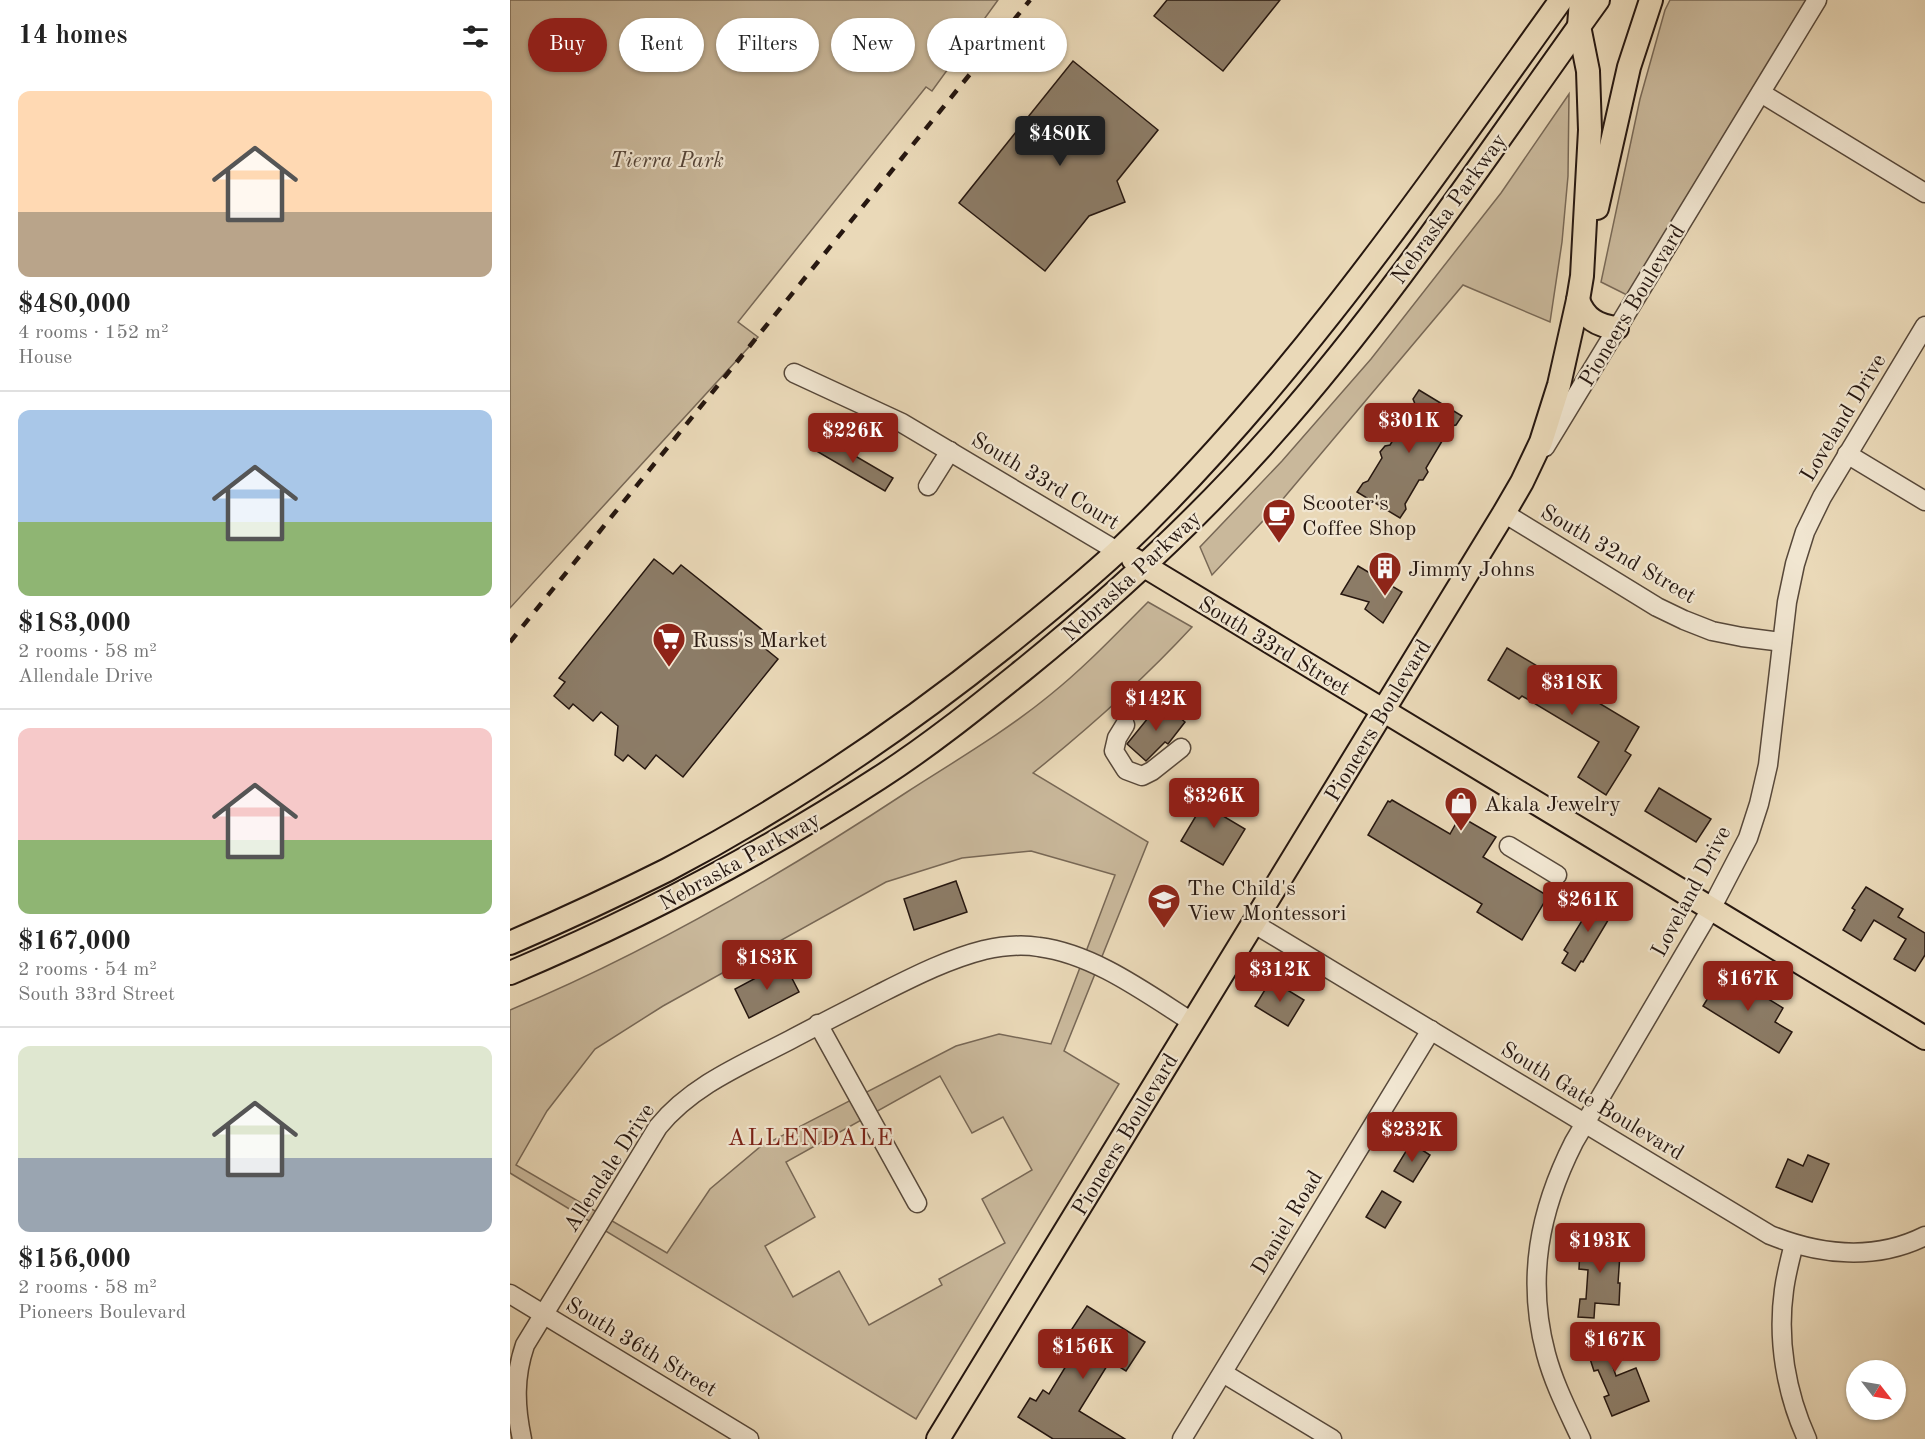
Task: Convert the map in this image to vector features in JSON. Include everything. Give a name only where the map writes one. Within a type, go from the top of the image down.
[{"type":"main road","name":"Nebraska Parkway","points":[[510,943],[668,869],[743,828],[830,775],[910,721],[982,665],[1118,551],[1213,453],[1325,323],[1389,239],[1561,0]]},
{"type":"main road","points":[[1522,482],[1540,442],[1559,385],[1578,300],[1581,276],[1590,130],[1588,72],[1579,26],[1581,0]]},
{"type":"main road","name":"Nebraska Parkway","points":[[510,974],[664,903],[818,816],[881,777],[996,693],[1145,566],[1251,458],[1337,358],[1383,299],[1598,0]]},
{"type":"main road","points":[[1581,276],[1629,67],[1651,0]]},
{"type":"main road","points":[[1578,300],[1582,310],[1595,323],[1604,327],[1617,328]]},
{"type":"main road","name":"Pioneers Boulevard","points":[[940,1438],[1522,482]]},
{"type":"main road","name":"South 33rd Street","points":[[1118,551],[1925,1038]]},
{"type":"street","name":"Pioneers Boulevard","points":[[1522,482],[1817,0]]},
{"type":"street","points":[[1761,93],[1925,193]]},
{"type":"street","name":"Loveland Drive","points":[[1581,1439],[1556,1384],[1546,1355],[1540,1326],[1537,1262],[1540,1233],[1549,1199],[1559,1171],[1585,1123],[1711,909],[1748,838],[1768,765],[1789,592],[1805,532],[1847,454],[1925,326]]},
{"type":"street","name":"South 33rd Court","points":[[794,373],[883,413],[1118,551]]},
{"type":"street","points":[[928,486],[950,451]]},
{"type":"street","points":[[1847,454],[1925,501]]},
{"type":"street","name":"South 32nd Street","points":[[1504,513],[1657,607],[1684,620],[1713,631],[1782,642]]},
{"type":"street","points":[[1125,725],[1117,738],[1114,751],[1126,770],[1142,776],[1181,748]]},
{"type":"street","points":[[1509,846],[1557,875]]},
{"type":"street","name":"South Gate Boulevard","points":[[1253,923],[1770,1235],[1794,1244],[1838,1253],[1864,1253],[1893,1248],[1925,1236]]},
{"type":"street","name":"Allendale Drive","points":[[518,1438],[516,1382],[525,1345],[650,1138],[672,1111],[688,1096],[705,1085],[927,970],[984,951],[1020,945],[1054,949],[1084,958],[1192,1022]]},
{"type":"street","points":[[819,1024],[917,1203]]},
{"type":"street","name":"Daniel Road","points":[[1182,1439],[1431,1030]]},
{"type":"street","points":[[1794,1244],[1784,1290],[1782,1326],[1784,1361],[1800,1424],[1807,1439]]},
{"type":"street","name":"South 36th Street","points":[[510,1294],[748,1439]]},
{"type":"street","points":[[1222,1373],[1332,1439]]},
{"type":"green space","name":"Tierra Park","points":[[510,0],[998,0],[985,18],[927,18],[927,72],[946,72],[932,91],[926,87],[738,322],[758,337],[510,608]]},
{"type":"green space","points":[[1670,0],[1817,0],[1635,299],[1601,282],[1640,99],[1665,10]]},
{"type":"green space","points":[[1569,94],[1568,176],[1562,242],[1550,322],[1463,285],[1277,506],[1212,575],[1200,547],[1282,461],[1371,359],[1501,193]]},
{"type":"green space","points":[[1148,602],[1192,627],[1115,703],[1033,773],[1148,842],[1064,1051],[1119,1084],[916,1419],[510,1173],[510,1010],[613,963],[763,882],[980,746],[1033,709],[1076,673]],"holes":[[[1031,851],[1115,875],[1051,1044],[999,1034],[956,1046],[760,1147],[710,1189],[667,1253],[516,1165],[547,1111],[595,1049],[663,1006],[886,882],[962,858]],[[940,1076],[972,1133],[1003,1117],[1032,1170],[982,1199],[1005,1243],[939,1279],[942,1285],[869,1325],[839,1271],[793,1297],[765,1246],[815,1217],[786,1162]]]},
{"type":"building","points":[[1167,0],[1280,0],[1223,71],[1154,16]]},
{"type":"building","points":[[1073,61],[1158,130],[1117,181],[1125,202],[1089,216],[1045,271],[959,203],[1064,72],[1067,72]]},
{"type":"building","points":[[1419,390],[1462,416],[1456,425],[1451,426],[1426,468],[1428,472],[1423,480],[1419,480],[1405,504],[1406,509],[1400,518],[1357,492],[1363,483],[1368,481],[1382,458],[1380,452],[1385,446],[1390,445],[1415,404],[1413,399]]},
{"type":"building","points":[[821,436],[893,478],[885,491],[813,449]]},
{"type":"building","name":"Russ's Market","points":[[654,559],[673,574],[681,565],[770,636],[762,646],[778,659],[683,777],[656,755],[645,769],[628,755],[623,761],[615,755],[618,726],[601,712],[593,721],[573,704],[569,709],[554,696],[565,682],[559,678]]},
{"type":"building","points":[[1358,566],[1402,592],[1383,623],[1365,609],[1369,602],[1341,594]]},
{"type":"building","points":[[1507,648],[1639,727],[1625,751],[1631,755],[1606,795],[1578,777],[1599,742],[1522,696],[1519,699],[1488,680]]},
{"type":"building","points":[[1161,702],[1185,722],[1168,744],[1165,742],[1146,761],[1127,744]]},
{"type":"building","points":[[1659,788],[1711,819],[1696,842],[1645,811]]},
{"type":"building","points":[[1212,789],[1232,801],[1223,816],[1245,829],[1223,865],[1181,841]]},
{"type":"building","points":[[1392,800],[1450,834],[1459,818],[1463,818],[1496,837],[1483,857],[1548,896],[1522,940],[1477,912],[1482,904],[1368,835],[1388,801]]},
{"type":"building","points":[[956,881],[967,912],[914,930],[904,899]]},
{"type":"building","points":[[1866,887],[1903,909],[1898,917],[1925,933],[1925,955],[1915,971],[1894,959],[1906,939],[1874,920],[1861,941],[1843,930],[1855,910],[1852,908]]},
{"type":"building","points":[[1597,896],[1616,907],[1583,962],[1581,961],[1575,971],[1562,963],[1568,953],[1564,950]]},
{"type":"building","points":[[784,963],[799,992],[749,1018],[735,989]]},
{"type":"building","points":[[1724,972],[1783,1008],[1775,1022],[1792,1032],[1779,1053],[1703,1006]]},
{"type":"building","points":[[1271,980],[1304,1000],[1288,1026],[1255,1006]]},
{"type":"building","points":[[1411,1143],[1430,1155],[1413,1182],[1394,1171]]},
{"type":"building","points":[[1808,1155],[1829,1164],[1812,1202],[1776,1187],[1788,1159],[1803,1166]]},
{"type":"building","points":[[1382,1191],[1401,1202],[1385,1228],[1366,1217]]},
{"type":"building","points":[[1584,1238],[1621,1240],[1619,1305],[1595,1303],[1594,1318],[1578,1317],[1580,1299],[1586,1299],[1588,1270],[1579,1269],[1580,1248],[1583,1248]]},
{"type":"building","points":[[1087,1306],[1145,1342],[1126,1371],[1110,1361],[1079,1411],[1125,1439],[1053,1439],[1018,1417],[1030,1398],[1036,1401],[1043,1390],[1049,1394],[1080,1343],[1068,1335]]},
{"type":"building","points":[[1616,1327],[1623,1347],[1608,1352],[1616,1376],[1636,1368],[1649,1401],[1612,1416],[1604,1397],[1609,1395],[1598,1370],[1594,1371],[1583,1337]]},
{"type":"railway","points":[[510,642],[1030,0]]},
{"type":"place","name":"Scooter's Coffee Shop","points":[[1279,544]]},
{"type":"place","name":"Jimmy Johns","points":[[1385,597]]},
{"type":"place","name":"Russ's Market","points":[[669,668]]},
{"type":"place","name":"Akala Jewelry","points":[[1461,832]]},
{"type":"place","name":"The Child's View Montessori","points":[[1164,929]]},
{"type":"district","name":"ALLENDALE","points":[[811,1137]]}]
